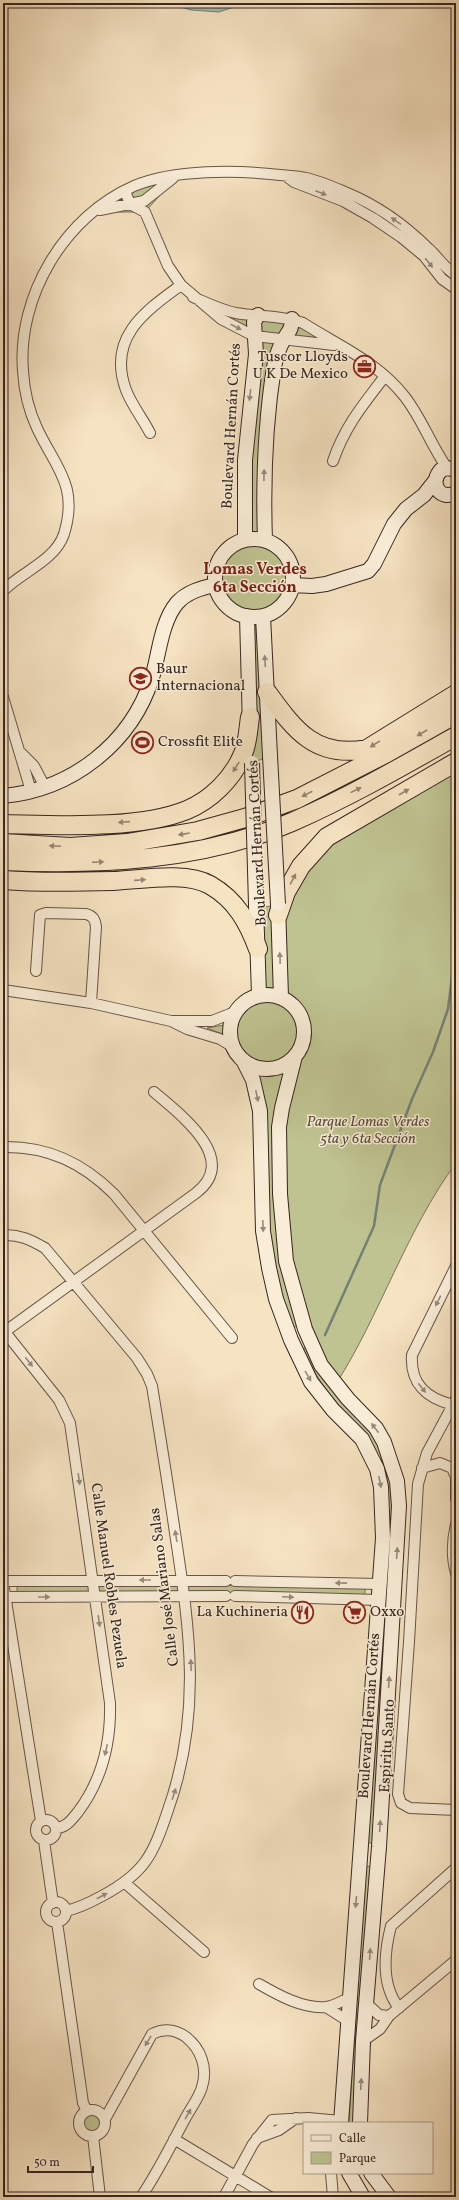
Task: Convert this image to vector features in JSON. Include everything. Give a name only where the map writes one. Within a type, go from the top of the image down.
[{"type":"highway","points":[[267,692],[286,719],[319,747],[336,751],[351,752],[367,749],[456,694]]},
{"type":"highway","points":[[3,843],[70,847],[127,843],[198,831],[244,818],[297,799],[388,753],[456,714]]},
{"type":"highway","points":[[3,824],[72,826],[135,822],[186,810],[203,802],[217,791],[229,778],[242,755],[250,717]]},
{"type":"highway","points":[[3,861],[64,864],[127,860],[185,852],[243,839],[292,822],[386,775],[456,736]]},
{"type":"highway","points":[[278,910],[286,892],[301,866],[327,836],[456,762]]},
{"type":"highway","points":[[3,880],[78,882],[164,878],[187,879],[208,884],[223,894],[243,914],[258,949]]},
{"type":"main road","name":"Boulevard Hernán Cortés","points":[[245,540],[245,460],[256,354],[254,322],[258,315]]},
{"type":"main road","points":[[265,540],[263,500],[268,405],[276,357],[283,340],[291,331],[292,319]]},
{"type":"main road","points":[[292,585],[312,586],[326,584],[346,576],[358,564],[378,556],[394,524],[406,509],[424,495],[447,485]]},
{"type":"main road","points":[[245,540],[265,540],[277,547],[287,557],[292,571],[292,585],[289,596],[274,611],[263,616],[247,616],[232,610],[221,600],[215,585],[215,570],[221,556],[231,546],[245,540]]},
{"type":"main road","points":[[3,796],[38,789],[72,776],[91,764],[122,733],[144,696],[152,679],[166,626],[176,604],[191,592],[215,585]]},
{"type":"main road","name":"Boulevard Hernán Cortés","points":[[247,616],[259,995]]},
{"type":"main road","name":"Boulevard Hernán Cortés","points":[[263,616],[281,997]]},
{"type":"main road","points":[[259,995],[281,997],[295,1007],[304,1023],[304,1041],[295,1056],[282,1066],[266,1069],[258,1068],[243,1060],[233,1047],[230,1030],[235,1012],[242,1004],[259,995]]},
{"type":"main road","name":"Boulevard Hernán Cortés","points":[[295,1056],[282,1108],[280,1127],[280,1194],[286,1261],[305,1329],[321,1365],[376,1428],[392,1462],[397,1480],[399,1506],[379,1848],[363,2041],[360,2122]]},
{"type":"main road","name":"Boulevard Hernán Cortés","points":[[243,1060],[253,1080],[260,1111],[263,1231],[268,1268],[289,1335],[295,1350],[318,1392],[362,1440],[377,1469],[381,1487],[382,1516],[379,1600],[341,2122]]},
{"type":"main road","points":[[289,1335],[305,1329]]},
{"type":"main road","points":[[295,1350],[312,1344]]},
{"type":"main road","points":[[361,1845],[379,1848]]},
{"type":"main road","points":[[360,1863],[377,1865]]},
{"type":"main road","points":[[350,2174],[363,2197]]},
{"type":"main road","points":[[372,2174],[389,2197]]},
{"type":"street","points":[[3,591],[52,553],[63,536],[68,511],[66,485],[57,463],[36,428],[27,399],[22,370],[23,342],[28,312],[48,264],[76,228],[94,212],[125,190],[143,183],[176,176],[223,172],[253,172],[306,178],[346,192],[376,207],[404,226],[430,249],[451,272],[456,275]]},
{"type":"street","points":[[94,212],[144,201],[176,176]]},
{"type":"street","points":[[286,176],[294,182],[343,201],[373,218],[424,256],[442,279],[456,289]]},
{"type":"street","points":[[143,183],[150,196],[149,205],[145,212]]},
{"type":"street","points":[[125,190],[130,204],[145,212],[168,266],[180,285],[221,319],[254,336],[338,345]]},
{"type":"street","points":[[150,433],[126,391],[121,370],[124,347],[132,326],[146,310],[180,285]]},
{"type":"street","points":[[193,297],[222,310],[292,319],[371,363],[404,396],[418,416],[435,450],[447,485]]},
{"type":"street","points":[[333,461],[352,419],[385,376]]},
{"type":"street","points":[[3,696],[21,753],[34,766],[38,789]]},
{"type":"street","points":[[36,971],[40,915],[54,913],[86,914],[92,916],[96,927],[91,1003]]},
{"type":"street","points":[[3,990],[91,1003],[171,1021],[190,1020],[233,1047]]},
{"type":"street","points":[[201,1027],[235,1012]]},
{"type":"street","points":[[4,1333],[206,1186],[212,1171],[212,1160],[203,1140],[190,1125],[154,1092]]},
{"type":"street","points":[[3,1147],[28,1148],[75,1163],[95,1175],[110,1189],[232,1338]]},
{"type":"street","name":"Calle José Mariano Salas","points":[[3,1235],[19,1236],[45,1248],[137,1358],[147,1374],[152,1386],[185,1596],[191,1680],[190,1716],[176,1789],[153,1850],[134,1875],[125,1884],[88,1903],[66,1911]]},
{"type":"street","points":[[454,1402],[436,1401],[423,1391],[415,1378],[411,1366],[412,1355],[456,1266]]},
{"type":"street","name":"Calle Manuel Robles Pezuela","points":[[4,1333],[59,1400],[66,1412],[73,1440],[110,1703],[108,1744],[95,1785],[71,1821],[62,1828],[57,1828]]},
{"type":"street","name":"Espiritu Santo","points":[[454,1402],[427,1453],[418,1484],[398,1794],[401,1803],[410,1808],[456,1810]]},
{"type":"street","points":[[422,1468],[440,1463],[452,1468],[456,1477],[456,1499]]},
{"type":"street","points":[[456,1524],[452,1541],[453,1562],[456,1574]]},
{"type":"street","points":[[53,1903],[44,1841],[40,1839],[35,1830],[41,1821],[3,1581],[231,1579],[245,1582],[380,1584]]},
{"type":"street","points":[[262,1582],[262,1597]]},
{"type":"street","points":[[5,1597],[185,1596],[379,1600]]},
{"type":"street","points":[[41,1821],[50,1821],[57,1828],[54,1838],[44,1841]]},
{"type":"street","points":[[399,2008],[391,1998],[386,1982],[391,1926],[456,1868]]},
{"type":"street","points":[[125,1884],[204,1952]]},
{"type":"street","points":[[56,1922],[62,1920],[66,1911],[64,1906],[59,1902],[53,1903],[46,1911],[48,1917],[56,1922],[83,2103],[87,2111]]},
{"type":"street","points":[[363,2041],[380,2029],[389,2016],[456,1960]]},
{"type":"street","points":[[259,1984],[290,2000],[308,2005],[326,2007],[349,1998]]},
{"type":"street","points":[[366,2003],[379,2015],[389,2016]]},
{"type":"street","points":[[326,2007],[348,2022]]},
{"type":"street","points":[[105,2119],[101,2113],[94,2110],[87,2111],[82,2115],[79,2122],[81,2129],[86,2134],[93,2136],[103,2130],[105,2119],[152,2034],[159,2030],[169,2029],[181,2033],[192,2042],[199,2052],[204,2076],[202,2088],[141,2197]]},
{"type":"street","points":[[224,2197],[257,2138],[278,2130],[296,2118],[341,2122]]},
{"type":"street","points":[[93,2136],[100,2197]]},
{"type":"street","points":[[174,2139],[270,2197]]},
{"type":"street","points":[[331,2174],[333,2197]]},
{"type":"green space","points":[[176,177],[145,212],[94,212],[125,191]]},
{"type":"green space","points":[[222,310],[279,316],[338,345],[283,340],[276,357],[264,539],[245,538],[254,336],[221,319]]},
{"type":"green space","points":[[254,541],[275,547],[285,557],[291,578],[285,599],[275,609],[254,615],[233,609],[223,599],[217,578],[223,557],[233,547]]},
{"type":"green space","points":[[247,617],[263,617],[270,756],[252,763]]},
{"type":"green space","name":"Parque Lomas Verdes 5ta y 6ta Sección","points":[[456,762],[456,1163],[422,1216],[367,1329],[336,1384],[301,1325],[292,1328],[272,1260],[268,1229],[266,1147],[246,1063],[257,1068],[268,1070],[284,1067],[290,1064],[280,1146],[287,1102],[297,1059],[305,1040],[306,1027],[301,1013],[295,1006],[282,998],[279,915],[308,856]]},
{"type":"green space","points":[[273,906],[276,996],[266,995],[259,907]]},
{"type":"green space","points":[[261,999],[276,1000],[282,1003],[289,1007],[300,1019],[303,1033],[298,1047],[289,1058],[276,1065],[261,1066],[247,1058],[235,1039],[207,1028],[235,1023],[245,1008]]},
{"type":"green space","points":[[310,1347],[374,1428],[395,1479],[378,1844],[363,1842],[387,1538],[363,1433],[328,1393],[310,1365],[303,1349]]},
{"type":"green space","points":[[17,1585],[365,1586],[365,1595],[17,1594]]},
{"type":"green space","points":[[365,1866],[374,1867],[358,2122],[349,2122]]},
{"type":"green space","points":[[93,2112],[100,2115],[103,2122],[100,2129],[93,2132],[86,2129],[83,2122],[86,2115]]},
{"type":"water","points":[[166,3],[246,3],[219,12],[191,10]]},
{"type":"waterway","points":[[325,1335],[374,1226],[380,1185],[412,1099],[433,1052],[448,1009],[456,945]]},
{"type":"place","name":"Tuscor Lloyds U K De Mexico","points":[[364,366]]},
{"type":"place","name":"Baur Internacional","points":[[140,678]]},
{"type":"place","name":"Crossfit Elite","points":[[142,742]]},
{"type":"place","name":"La Kuchineria","points":[[303,1612]]},
{"type":"place","name":"Oxxo","points":[[354,1612]]},
{"type":"district","name":"Lomas Verdes 6ta Sección","points":[[255,579]]}]
